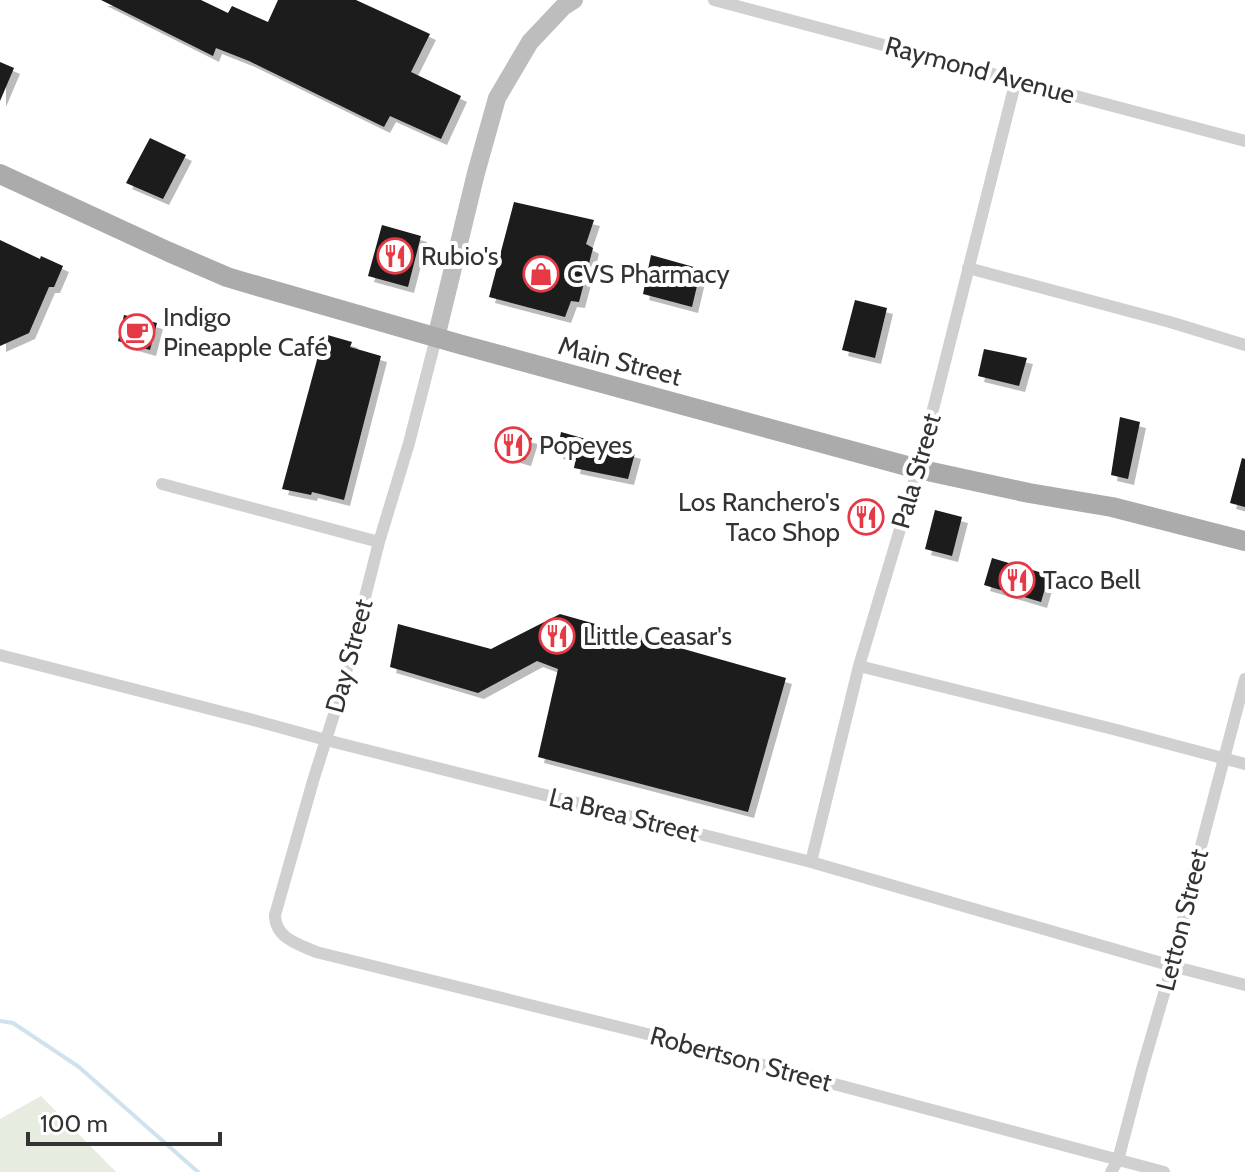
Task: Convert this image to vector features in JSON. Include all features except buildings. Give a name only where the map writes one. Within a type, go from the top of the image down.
[{"type":"main road","points":[[436,338],[497,98],[530,42],[563,7],[574,0]]},
{"type":"main road","name":"Main Street","points":[[0,174],[227,277],[436,338],[918,469],[1112,507],[1245,541]]},
{"type":"street","name":"Raymond Avenue","points":[[714,0],[1245,141]]},
{"type":"street","name":"Pala Street","points":[[811,862],[859,666],[918,469],[1016,80]]},
{"type":"street","points":[[968,268],[1245,345]]},
{"type":"street","name":"Day Street","points":[[316,952],[285,938],[275,923],[275,915],[341,692],[436,338]]},
{"type":"street","points":[[162,484],[379,542]]},
{"type":"street","name":"La Brea Street","points":[[0,655],[811,862],[1245,985]]},
{"type":"street","points":[[859,666],[1245,764]]},
{"type":"street","name":"Letton Street","points":[[1111,1172],[1118,1160],[1172,966],[1245,679]]},
{"type":"street","name":"Robertson Street","points":[[316,952],[643,1033],[1164,1172]]},
{"type":"shaded area","points":[[41,1096],[116,1172],[0,1172],[0,1119]]},
{"type":"waterway","points":[[0,1021],[13,1023],[79,1067],[198,1172]]},
{"type":"place","name":"Rubio's","points":[[395,256]]},
{"type":"place","name":"CVS Pharmacy","points":[[541,274]]},
{"type":"place","name":"Indigo Pineapple Café","points":[[137,332]]},
{"type":"place","name":"Popeyes","points":[[513,445]]},
{"type":"place","name":"Los Ranchero's Taco Shop","points":[[866,517]]},
{"type":"place","name":"Taco Bell","points":[[1017,580]]},
{"type":"place","name":"Little Ceasar's","points":[[557,636]]}]
